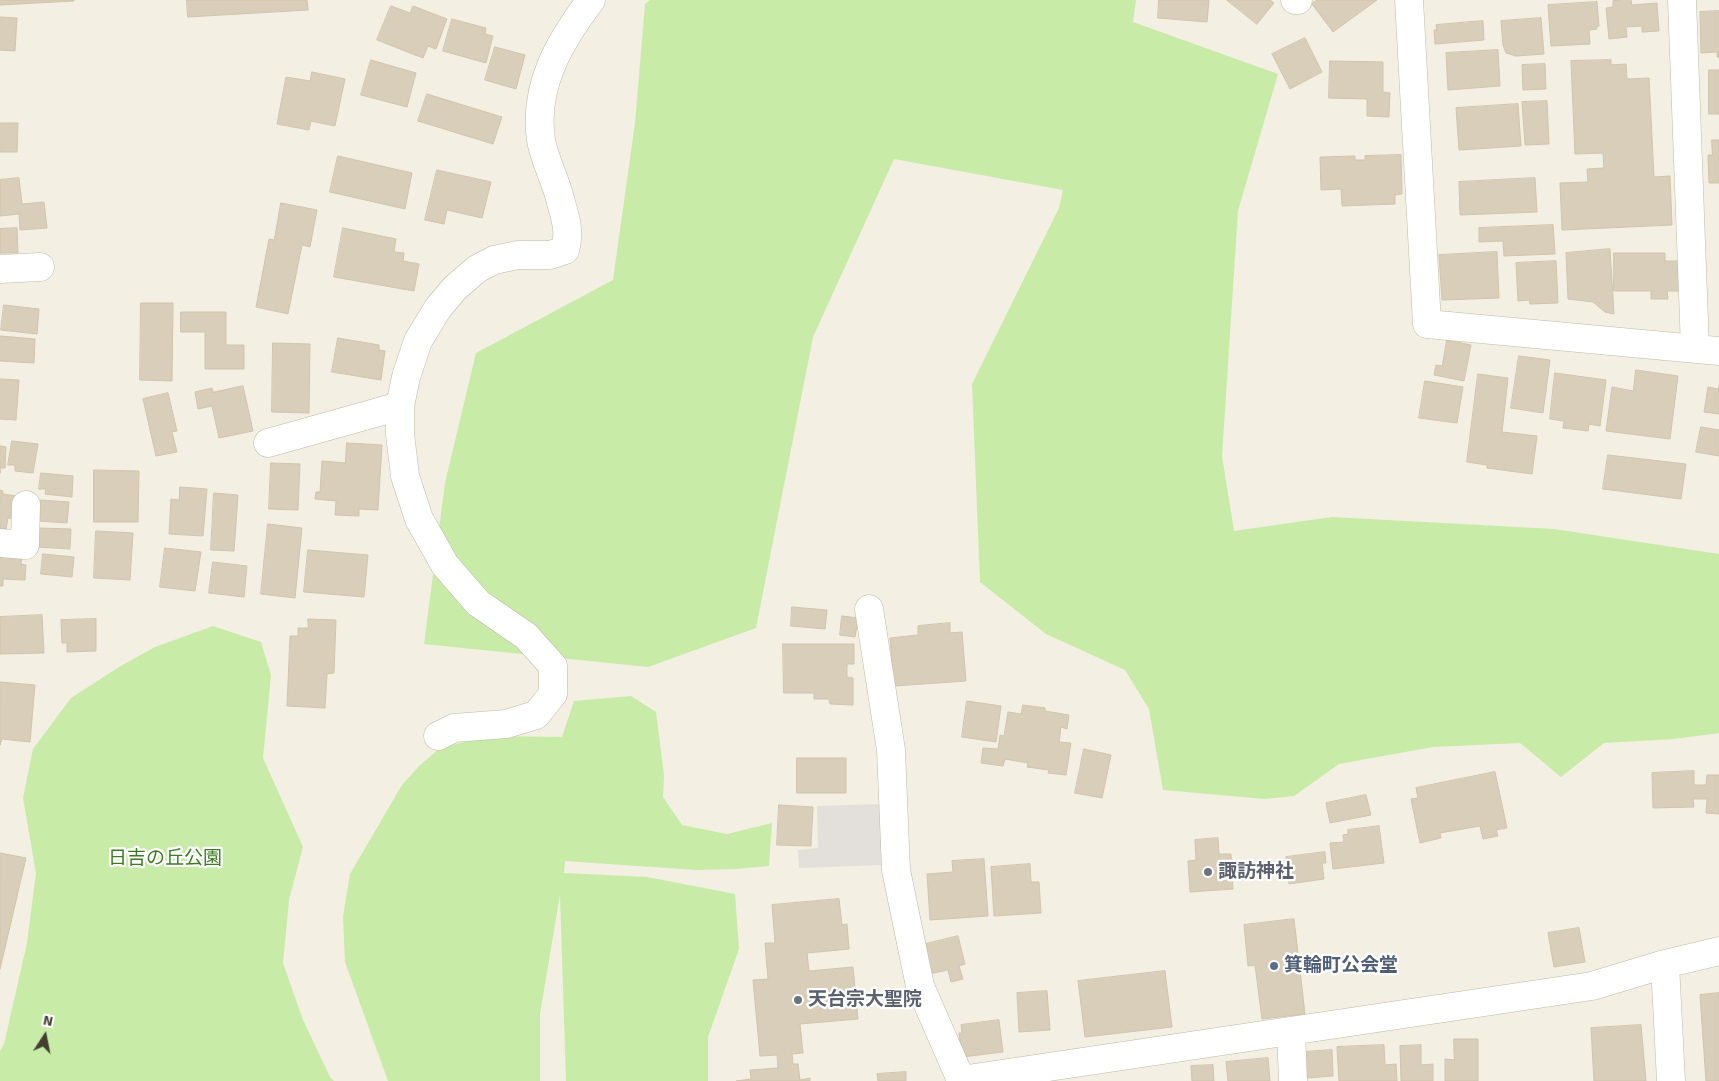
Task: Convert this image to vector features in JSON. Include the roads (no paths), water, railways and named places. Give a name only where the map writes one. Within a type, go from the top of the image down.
[{"type":"street","points":[[438,736],[454,728],[506,724],[536,715],[553,694],[552,666],[526,636],[478,603],[445,565],[419,519],[405,476],[400,434],[400,406],[406,376],[418,341],[438,308],[455,288],[477,269],[494,260],[518,255],[550,256],[565,250],[569,238],[560,198],[542,141],[540,104],[547,74],[564,38],[591,0]]},
{"type":"street","points":[[1409,0],[1427,324],[1707,349],[1682,0]]},
{"type":"street","points":[[0,269],[40,266]]},
{"type":"street","points":[[268,443],[400,406]]},
{"type":"street","points":[[0,543],[25,545],[26,505]]},
{"type":"street","points":[[868,609],[891,750],[896,870],[920,986],[961,1080],[1592,986],[1665,964],[1719,951]]},
{"type":"street","points":[[1665,964],[1671,1081]]},
{"type":"street","points":[[1291,1032],[1294,1081]]},
{"type":"place","name":"諏訪神社","points":[[1208,872]]},
{"type":"place","name":"箕輪町公会堂","points":[[1274,966]]},
{"type":"place","name":"天台宗大聖院","points":[[798,1000]]},
{"type":"park label","name":"日吉の丘公園","points":[[165,859]]}]
